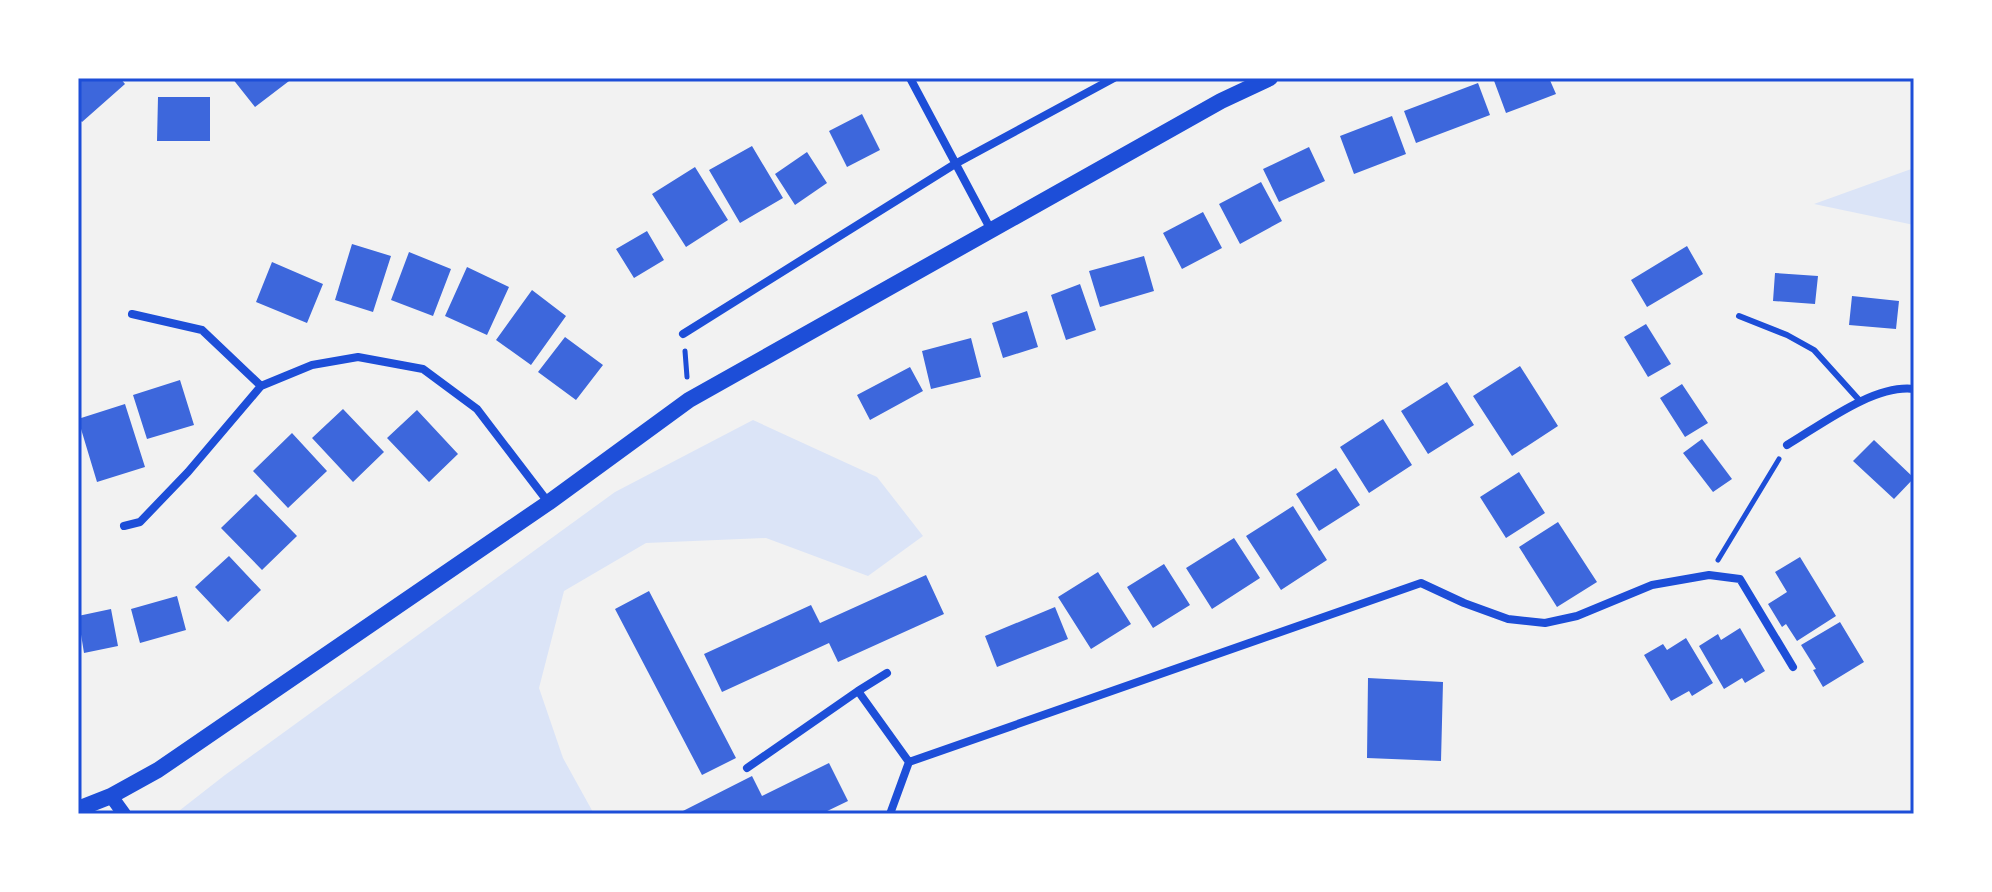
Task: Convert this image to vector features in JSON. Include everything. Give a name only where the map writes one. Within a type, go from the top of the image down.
[{"type":"main road","points":[[78,809],[111,796],[158,770],[548,503],[689,400],[1221,101],[1270,78]]},
{"type":"street","points":[[910,78],[991,231]]},
{"type":"street","points":[[683,334],[955,164],[1114,78]]},
{"type":"street","points":[[132,314],[202,330],[261,386]]},
{"type":"street","points":[[124,526],[140,522],[188,472],[261,386],[312,365],[358,357],[423,369],[477,409],[548,503]]},
{"type":"street","points":[[1787,445],[1860,401],[1903,388],[1914,389]]},
{"type":"street","points":[[909,762],[1421,583],[1508,619],[1545,623],[1577,616],[1652,585],[1709,575],[1740,579],[1793,667]]},
{"type":"street","points":[[747,768],[887,673]]},
{"type":"street","points":[[858,691],[909,762]]},
{"type":"street","points":[[890,814],[909,762]]},
{"type":"street","points":[[111,796],[124,814]]},
{"type":"lane","points":[[1739,316],[1787,335],[1814,350],[1860,401]]},
{"type":"path","points":[[683,334],[689,400]]},
{"type":"path","points":[[1709,575],[1787,445]]},
{"type":"shaded area","points":[[1914,168],[1914,225],[1814,204]]},
{"type":"shaded area","points":[[753,420],[877,477],[923,536],[868,576],[766,538],[646,543],[564,591],[539,688],[563,758],[594,814],[175,814],[615,492]]},
{"type":"building","points":[[78,78],[120,78],[125,84],[82,122],[78,118]]},
{"type":"building","points":[[232,78],[293,78],[255,107]]},
{"type":"building","points":[[1493,78],[1549,78],[1556,94],[1506,113]]},
{"type":"building","points":[[1478,83],[1490,115],[1416,143],[1404,111]]},
{"type":"building","points":[[158,97],[210,97],[210,141],[157,141]]},
{"type":"building","points":[[862,114],[880,150],[847,167],[829,131]]},
{"type":"building","points":[[1392,116],[1406,154],[1354,174],[1340,136]]},
{"type":"building","points":[[752,146],[783,198],[740,223],[709,170]]},
{"type":"building","points":[[1309,147],[1325,181],[1279,202],[1263,169]]},
{"type":"building","points":[[807,152],[827,183],[795,205],[775,174]]},
{"type":"building","points":[[695,167],[728,220],[686,247],[652,194]]},
{"type":"building","points":[[1261,182],[1282,221],[1240,244],[1219,204]]},
{"type":"building","points":[[1203,212],[1222,248],[1182,269],[1163,233]]},
{"type":"building","points":[[647,231],[664,260],[634,278],[616,249]]},
{"type":"building","points":[[352,244],[391,256],[373,312],[335,300]]},
{"type":"building","points":[[1687,246],[1703,274],[1647,307],[1631,280]]},
{"type":"building","points":[[409,252],[451,269],[433,316],[391,300]]},
{"type":"building","points":[[1144,256],[1154,291],[1100,307],[1089,271]]},
{"type":"building","points":[[272,262],[323,284],[307,323],[256,302]]},
{"type":"building","points":[[467,267],[509,287],[487,335],[445,316]]},
{"type":"building","points":[[1775,273],[1818,276],[1815,304],[1773,301]]},
{"type":"building","points":[[1080,284],[1096,330],[1066,340],[1051,295]]},
{"type":"building","points":[[532,290],[566,316],[531,365],[496,340]]},
{"type":"building","points":[[1852,296],[1899,301],[1896,329],[1849,325]]},
{"type":"building","points":[[1027,311],[1038,347],[1003,358],[992,323]]},
{"type":"building","points":[[1646,324],[1671,364],[1648,377],[1624,337]]},
{"type":"building","points":[[565,337],[603,365],[576,400],[538,372]]},
{"type":"building","points":[[971,338],[981,377],[931,389],[922,351]]},
{"type":"building","points":[[1520,366],[1558,426],[1512,456],[1473,396]]},
{"type":"building","points":[[910,367],[923,391],[870,420],[857,395]]},
{"type":"building","points":[[180,380],[194,425],[147,439],[133,395]]},
{"type":"building","points":[[1447,382],[1474,425],[1428,454],[1401,411]]},
{"type":"building","points":[[1682,384],[1708,423],[1685,437],[1660,398]]},
{"type":"building","points":[[125,404],[145,467],[97,482],[78,419]]},
{"type":"building","points":[[343,409],[384,452],[353,482],[312,438]]},
{"type":"building","points":[[417,410],[458,454],[429,482],[387,438]]},
{"type":"building","points":[[1383,419],[1412,465],[1369,493],[1340,447]]},
{"type":"building","points":[[292,433],[327,471],[288,508],[253,471]]},
{"type":"building","points":[[1702,439],[1732,479],[1713,492],[1683,453]]},
{"type":"building","points":[[1874,440],[1914,478],[1894,499],[1853,461]]},
{"type":"building","points":[[1336,468],[1360,505],[1319,531],[1296,494]]},
{"type":"building","points":[[1519,472],[1545,513],[1506,538],[1480,497]]},
{"type":"building","points":[[256,494],[297,536],[262,570],[221,528]]},
{"type":"building","points":[[1293,506],[1327,560],[1281,590],[1246,536]]},
{"type":"building","points":[[1558,522],[1597,582],[1557,607],[1519,547]]},
{"type":"building","points":[[1234,538],[1260,578],[1212,609],[1186,568]]},
{"type":"building","points":[[229,556],[261,590],[228,622],[195,587]]},
{"type":"building","points":[[1800,557],[1836,616],[1797,641],[1786,624],[1782,627],[1768,604],[1787,592],[1775,572]]},
{"type":"building","points":[[1164,564],[1190,605],[1153,628],[1127,587]]},
{"type":"building","points":[[1098,572],[1131,624],[1091,649],[1058,597]]},
{"type":"building","points":[[926,575],[944,614],[838,662],[829,643],[722,692],[704,654],[811,605],[820,623]]},
{"type":"building","points":[[649,591],[736,758],[702,775],[615,609]]},
{"type":"building","points":[[177,596],[186,630],[140,643],[131,609]]},
{"type":"building","points":[[1055,607],[1068,639],[997,667],[985,636]]},
{"type":"building","points":[[111,609],[118,646],[84,653],[78,616]]},
{"type":"building","points":[[1840,622],[1864,662],[1823,687],[1801,645]]},
{"type":"building","points":[[1740,628],[1765,671],[1745,683],[1742,678],[1724,689],[1699,646],[1718,634],[1721,640]]},
{"type":"building","points":[[1686,638],[1713,683],[1692,696],[1689,691],[1671,701],[1644,655],[1663,644],[1667,650]]},
{"type":"building","points":[[1368,678],[1443,682],[1441,761],[1367,758]]},
{"type":"building","points":[[829,763],[848,801],[821,814],[677,814],[752,776],[762,796]]}]
